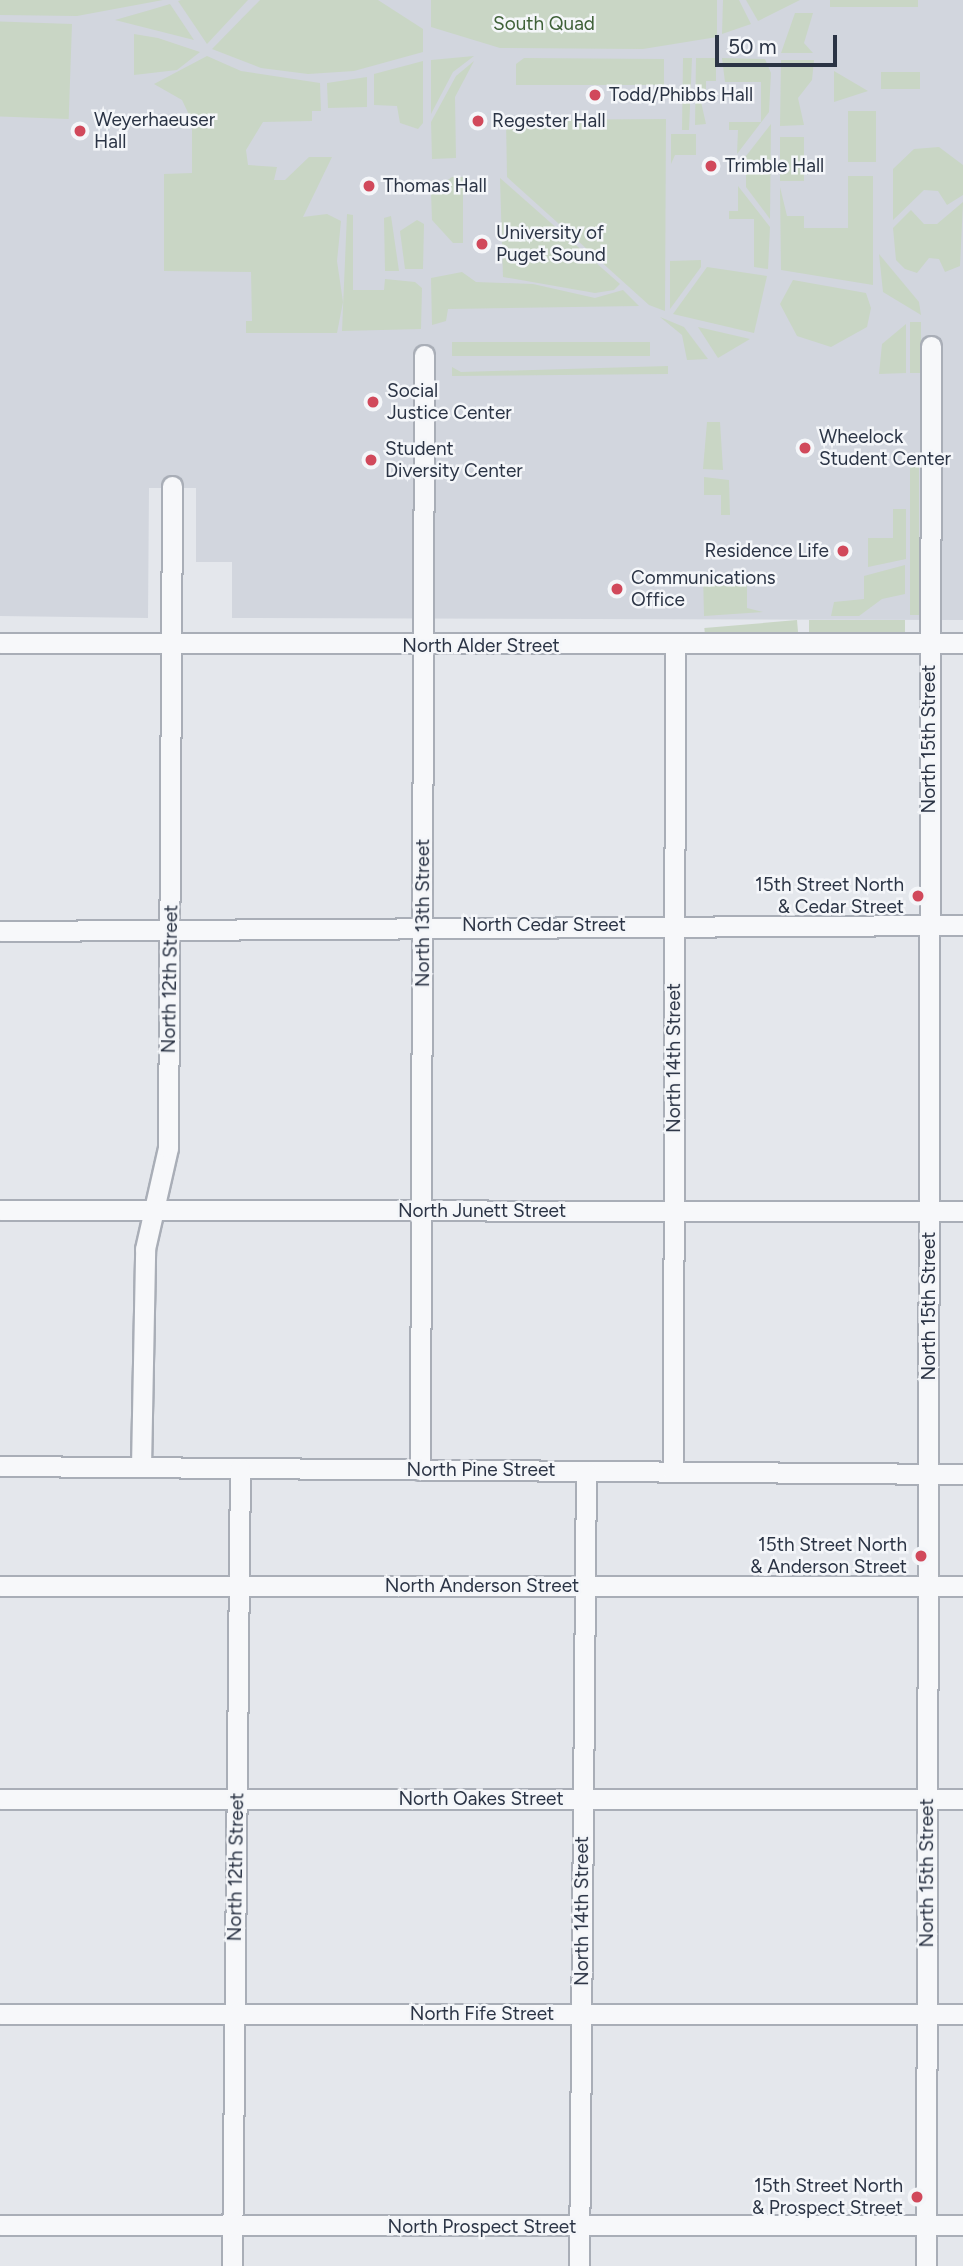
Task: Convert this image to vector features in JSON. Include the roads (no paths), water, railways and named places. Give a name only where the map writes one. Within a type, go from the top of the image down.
[{"type":"street","name":"North 15th Street","points":[[926,2266],[931,346]]},
{"type":"street","name":"North 13th Street","points":[[420,1470],[424,355]]},
{"type":"street","name":"North 12th Street","points":[[141,1467],[145,1249],[159,1210],[168,1148],[172,486]]},
{"type":"street","name":"North Alder Street","points":[[0,643],[963,643]]},
{"type":"street","name":"North 14th Street","points":[[673,1472],[676,645]]},
{"type":"street","name":"North Cedar Street","points":[[0,931],[423,925],[963,925]]},
{"type":"street","name":"North Junett Street","points":[[0,1210],[963,1211]]},
{"type":"street","name":"North Pine Street","points":[[0,1466],[963,1474]]},
{"type":"street","name":"North 12th Street","points":[[232,2266],[240,1468]]},
{"type":"street","name":"North 14th Street","points":[[579,2266],[586,1471]]},
{"type":"street","name":"North Anderson Street","points":[[0,1586],[963,1586]]},
{"type":"street","name":"North Oakes Street","points":[[0,1799],[963,1799]]},
{"type":"street","name":"North Fife Street","points":[[0,2014],[963,2014]]},
{"type":"street","name":"North Prospect Street","points":[[0,2225],[579,2228],[963,2225]]},
{"type":"place","name":"Todd/Phibbs Hall","points":[[595,95]]},
{"type":"place","name":"Regester Hall","points":[[478,121]]},
{"type":"place","name":"Weyerhaeuser Hall","points":[[80,131]]},
{"type":"place","name":"Trimble Hall","points":[[711,166]]},
{"type":"place","name":"Thomas Hall","points":[[369,186]]},
{"type":"place","name":"University of Puget Sound","points":[[482,244]]},
{"type":"place","name":"Social Justice Center","points":[[373,402]]},
{"type":"place","name":"Wheelock Student Center","points":[[805,448]]},
{"type":"place","name":"Student Diversity Center","points":[[371,460]]},
{"type":"place","name":"Residence Life","points":[[843,551]]},
{"type":"place","name":"Communications Office","points":[[617,589]]},
{"type":"place","name":"15th Street North & Cedar Street","points":[[918,896]]},
{"type":"place","name":"15th Street North & Anderson Street","points":[[921,1556]]},
{"type":"place","name":"15th Street North & Prospect Street","points":[[917,2197]]},
{"type":"park label","name":"South Quad","points":[[544,24]]}]
